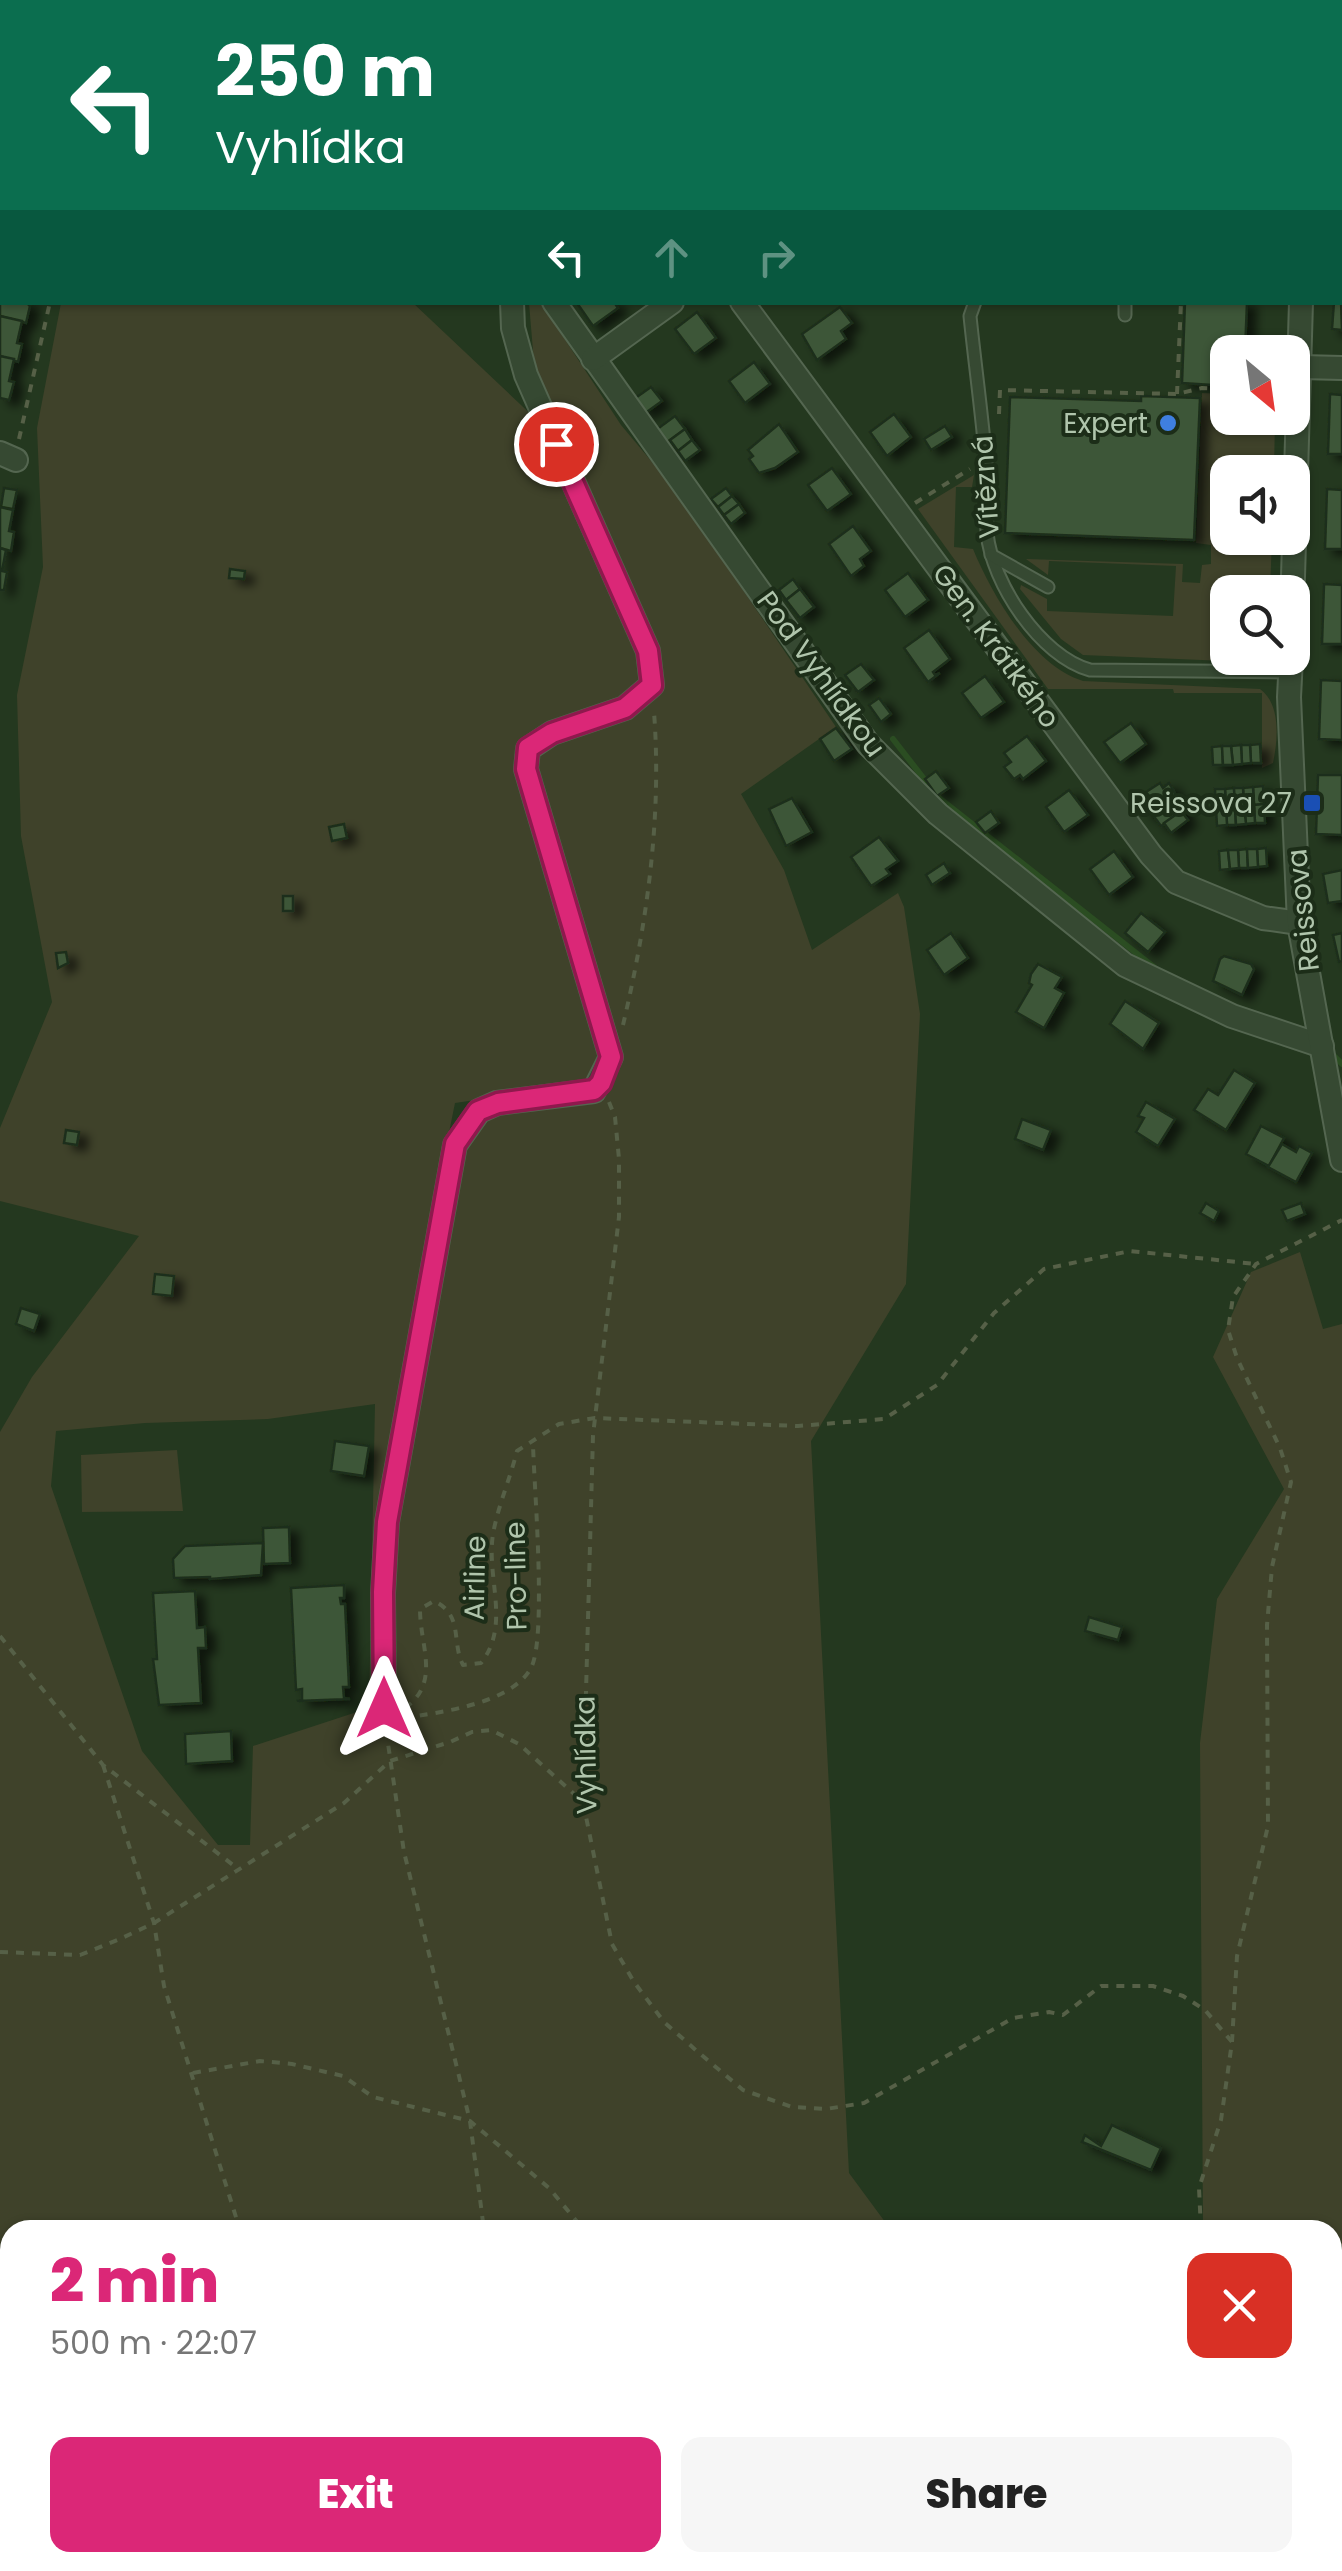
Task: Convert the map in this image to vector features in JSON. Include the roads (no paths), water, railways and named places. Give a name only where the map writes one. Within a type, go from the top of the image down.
[{"type":"street","points":[[384,1714],[387,1522],[455,1144],[478,1111],[498,1103],[594,1090],[601,1083],[611,1057],[526,769],[528,748],[552,733],[625,708],[652,685],[648,651],[526,375],[512,305]]},
{"type":"street","name":"Pod Vyhlídkou","points":[[556,305],[868,744],[938,814],[1125,965],[1232,1016],[1322,1046]]},
{"type":"street","points":[[593,358],[668,305]]},
{"type":"street","name":"Gen. Krátkého","points":[[744,305],[1151,856],[1176,882],[1264,918],[1298,922]]},
{"type":"street","points":[[1301,305],[1301,335]]},
{"type":"street","points":[[1310,367],[1342,368]]},
{"type":"street","points":[[1293,575],[1298,435]]},
{"type":"street","name":"Reissova","points":[[1291,675],[1298,922],[1342,1160]]},
{"type":"lane","name":"Vítězná","points":[[974,305],[970,316],[986,459],[987,532],[991,556],[1010,599],[1047,644],[1075,666],[1090,670],[1210,667]]},
{"type":"lane","points":[[991,556],[1048,586]]},
{"type":"waterway","points":[[893,739],[938,797],[1154,967]]},
{"type":"waterway","points":[[1331,1053],[1342,1064]]},
{"type":"place","name":"Expert","points":[[1168,423]]},
{"type":"place","name":"Reissova 27","points":[[1312,803]]}]
